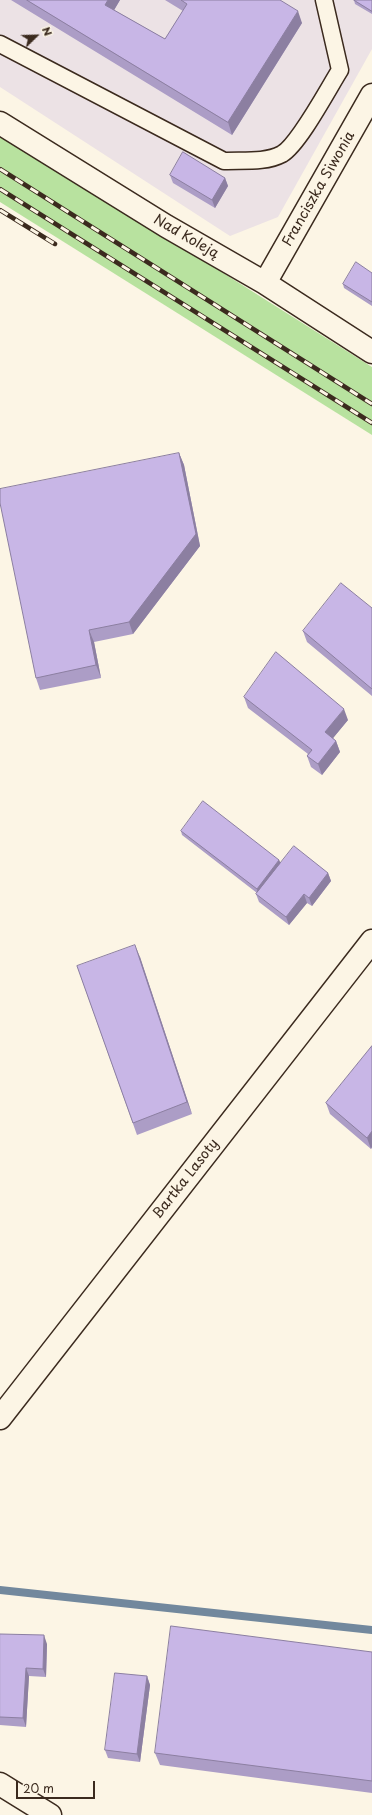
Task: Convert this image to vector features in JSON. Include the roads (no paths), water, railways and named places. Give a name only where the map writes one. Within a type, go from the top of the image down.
[{"type":"street","name":"Franciszka Siwonia","points":[[265,282],[372,95]]},
{"type":"street","name":"Nad Koleją","points":[[0,123],[166,226],[265,282],[372,352]]},
{"type":"street","name":"Bartka Lasoty","points":[[0,1418],[372,941]]},
{"type":"street","points":[[0,1784],[50,1815]]},
{"type":"lane","points":[[0,44],[224,161],[261,160],[282,153],[296,140],[340,70],[324,0]]},
{"type":"waterway","points":[[0,1590],[372,1630]]},
{"type":"railway","points":[[0,169],[372,404]]},
{"type":"railway","points":[[0,189],[372,423]]},
{"type":"railway","points":[[0,210],[55,244]]}]
